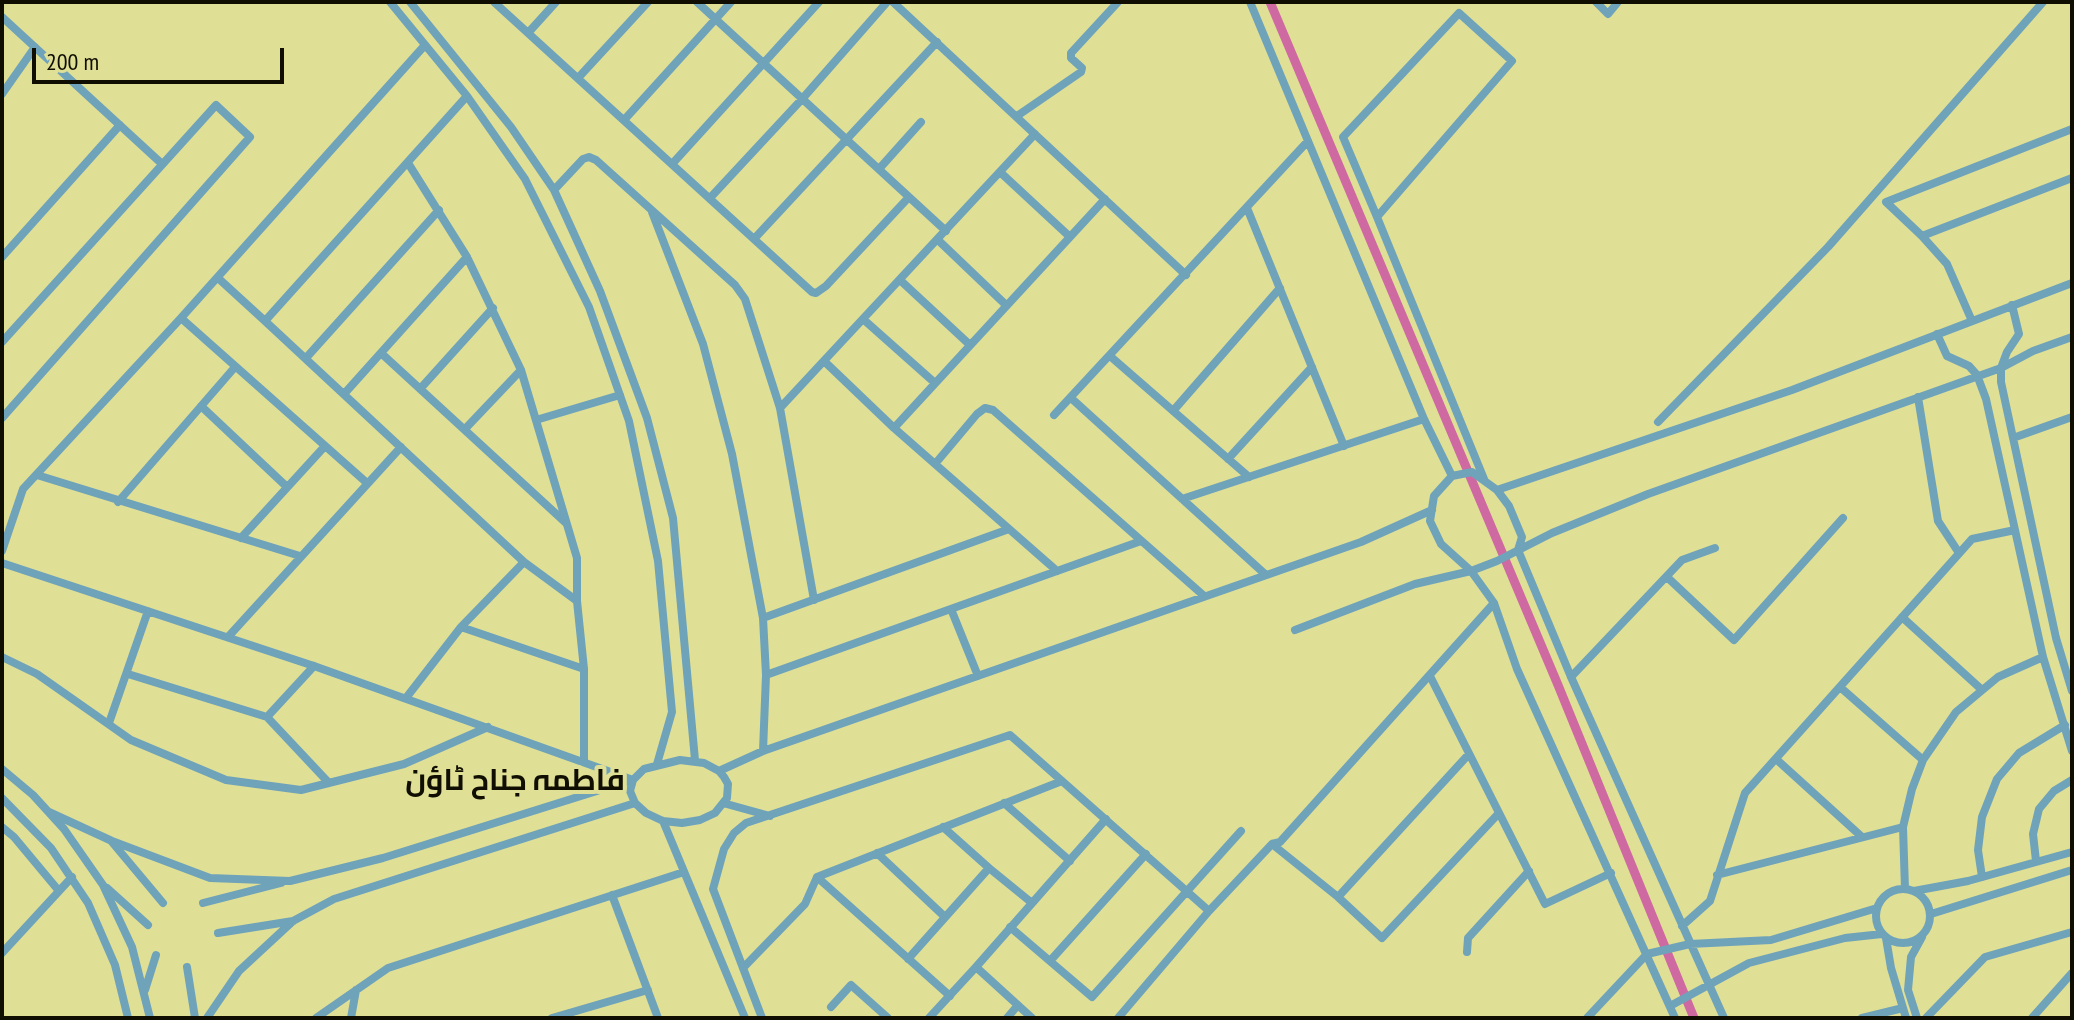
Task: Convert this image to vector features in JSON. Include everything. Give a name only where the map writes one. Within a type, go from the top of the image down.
[{"type":"street","points":[[390,2],[467,96],[525,179],[589,307],[620,395],[629,421],[659,576],[672,712],[657,764]]},
{"type":"street","points":[[410,2],[511,127],[554,190],[600,291],[647,418],[673,518],[695,760]]},
{"type":"street","points":[[494,2],[816,293],[909,197]]},
{"type":"street","points":[[528,33],[556,2]]},
{"type":"street","points":[[579,77],[648,2]]},
{"type":"street","points":[[697,2],[946,231]]},
{"type":"street","points":[[625,119],[731,2]]},
{"type":"street","points":[[673,163],[819,2]]},
{"type":"street","points":[[710,198],[890,2],[937,42],[1186,275]]},
{"type":"street","points":[[1017,116],[1081,72],[1082,68],[1071,58],[1071,53],[1118,2]]},
{"type":"street","points":[[1250,2],[1424,419],[1452,476]]},
{"type":"street","points":[[1596,2],[1608,14],[1618,2]]},
{"type":"street","points":[[1658,422],[1828,247],[2043,2]]},
{"type":"street","points":[[1377,217],[1512,61],[1459,13],[1343,137],[1484,479]]},
{"type":"street","points":[[2,17],[161,163]]},
{"type":"street","points":[[754,239],[937,42]]},
{"type":"street","points":[[2,551],[23,489],[218,278],[425,45]]},
{"type":"street","points":[[2,94],[35,47]]},
{"type":"street","points":[[265,321],[467,96]]},
{"type":"street","points":[[2,342],[216,105],[250,137],[2,418]]},
{"type":"street","points":[[879,169],[921,122]]},
{"type":"street","points":[[2,257],[120,125]]},
{"type":"street","points":[[1972,321],[1947,264],[1886,202],[2072,129]]},
{"type":"street","points":[[780,408],[1035,134]]},
{"type":"street","points":[[1054,415],[1308,141]]},
{"type":"street","points":[[554,190],[583,159],[589,157],[735,285],[745,299],[780,408],[814,600]]},
{"type":"street","points":[[408,163],[467,257],[521,370],[567,523],[577,558],[577,601],[584,669],[584,760]]},
{"type":"street","points":[[1000,172],[1070,237]]},
{"type":"street","points":[[1922,236],[2072,178]]},
{"type":"street","points":[[894,428],[1105,199]]},
{"type":"street","points":[[1247,208],[1344,446]]},
{"type":"street","points":[[306,358],[439,210]]},
{"type":"street","points":[[652,210],[703,344],[725,427],[763,618],[766,675],[763,751]]},
{"type":"street","points":[[938,240],[1006,305]]},
{"type":"street","points":[[344,394],[467,257]]},
{"type":"street","points":[[218,278],[524,562],[577,601]]},
{"type":"street","points":[[900,280],[970,345]]},
{"type":"street","points":[[1497,490],[1792,390],[2072,283]]},
{"type":"street","points":[[1173,411],[1280,288]]},
{"type":"street","points":[[2012,305],[2019,334],[2007,352],[2001,368],[2001,382],[2060,651],[2072,691]]},
{"type":"street","points":[[420,389],[493,308]]},
{"type":"street","points":[[181,318],[367,483]]},
{"type":"street","points":[[863,319],[935,383]]},
{"type":"street","points":[[1937,334],[1947,356],[1969,366],[1977,375],[1986,399],[2043,657],[2072,751]]},
{"type":"street","points":[[1295,630],[1415,584],[1471,571],[1552,533],[1648,494],[2001,368],[2033,351],[2072,337]]},
{"type":"street","points":[[381,353],[567,523]]},
{"type":"street","points":[[1110,356],[1249,477]]},
{"type":"street","points":[[824,361],[894,428],[1057,571]]},
{"type":"street","points":[[118,502],[235,367]]},
{"type":"street","points":[[1228,459],[1312,367]]},
{"type":"street","points":[[465,429],[521,370]]},
{"type":"street","points":[[536,420],[620,395]]},
{"type":"street","points":[[1918,397],[1938,521],[1959,553]]},
{"type":"street","points":[[1071,398],[1266,575]]},
{"type":"street","points":[[201,406],[287,487]]},
{"type":"street","points":[[935,464],[977,414],[985,408],[993,410],[1203,595]]},
{"type":"street","points":[[2013,438],[2072,417]]},
{"type":"street","points":[[1182,499],[1424,419]]},
{"type":"street","points":[[241,538],[325,446]]},
{"type":"street","points":[[228,637],[401,447]]},
{"type":"street","points":[[1675,1018],[1517,669],[1494,603],[1471,571],[1441,544],[1430,521],[1434,496],[1452,476],[1472,472],[1497,490],[1509,506],[1522,537],[1518,550],[1571,677],[1724,1018]]},
{"type":"street","points":[[37,475],[300,556]]},
{"type":"street","points":[[719,771],[763,751],[1361,542],[1432,510]]},
{"type":"street","points":[[1667,577],[1734,640],[1843,518]]},
{"type":"street","points":[[763,618],[1009,529]]},
{"type":"street","points":[[1682,926],[1710,901],[1745,793],[1972,539],[2015,530]]},
{"type":"street","points":[[766,675],[1141,541]]},
{"type":"street","points":[[1571,677],[1682,560],[1715,548]]},
{"type":"street","points":[[406,698],[461,627],[524,562]]},
{"type":"street","points":[[2,563],[489,726],[633,780]]},
{"type":"street","points":[[1118,1018],[1209,911],[1272,844],[1280,842],[1494,603]]},
{"type":"street","points":[[951,609],[978,676]]},
{"type":"street","points":[[109,723],[148,611]]},
{"type":"street","points":[[1902,617],[1981,689]]},
{"type":"street","points":[[461,627],[584,669]]},
{"type":"street","points":[[2060,651],[2072,650]]},
{"type":"street","points":[[2,657],[37,674],[131,740],[226,780],[301,790],[404,764],[489,726]]},
{"type":"street","points":[[1909,890],[1903,827],[1923,760],[1956,712],[1981,689],[1998,677],[2043,657]]},
{"type":"street","points":[[267,717],[314,666]]},
{"type":"street","points":[[128,674],[267,717],[329,783]]},
{"type":"street","points":[[1430,676],[1545,904],[1611,873]]},
{"type":"street","points":[[1840,687],[1923,760]]},
{"type":"street","points":[[1982,877],[1978,850],[1982,817],[1997,779],[2019,753],[2065,725]]},
{"type":"street","points":[[762,1018],[713,889],[724,849],[734,833],[746,823],[1010,735],[1209,911]]},
{"type":"street","points":[[1338,897],[1469,754]]},
{"type":"street","points":[[1776,759],[1862,837]]},
{"type":"street","points":[[203,903],[383,858],[633,780],[644,769],[657,764],[695,760],[719,771],[728,784],[727,798],[715,813],[700,820],[682,823],[663,821],[646,813],[635,803],[630,791],[633,780]]},
{"type":"street","points":[[2,769],[49,812],[78,847],[103,885],[132,947],[150,1018]]},
{"type":"street","points":[[2036,861],[2033,834],[2039,809],[2054,791],[2072,780]]},
{"type":"street","points":[[743,968],[805,904],[817,877],[1062,781]]},
{"type":"street","points":[[2,798],[36,831],[88,903],[107,944],[128,1018]]},
{"type":"street","points":[[207,1018],[239,971],[293,921],[334,899],[635,803]]},
{"type":"street","points":[[723,803],[771,816]]},
{"type":"street","points":[[1004,803],[1070,861]]},
{"type":"street","points":[[49,812],[112,841],[210,878],[290,881]]},
{"type":"street","points":[[1272,844],[1338,897],[1382,938],[1499,813]]},
{"type":"street","points":[[929,1018],[1106,819]]},
{"type":"street","points":[[663,821],[745,1018]]},
{"type":"street","points":[[2,827],[59,891]]},
{"type":"street","points":[[943,827],[1032,903]]},
{"type":"street","points":[[1717,875],[1903,827]]},
{"type":"street","points":[[1010,927],[1092,997],[1241,831]]},
{"type":"street","points":[[112,841],[163,903]]},
{"type":"street","points":[[1587,1018],[1647,954],[1690,944],[1771,940],[1877,908],[1888,894],[1982,877],[2072,852]]},
{"type":"street","points":[[877,853],[945,917]]},
{"type":"street","points":[[1050,961],[1146,854]]},
{"type":"street","points":[[908,959],[989,868]]},
{"type":"street","points":[[1931,914],[2072,870]]},
{"type":"street","points":[[1467,952],[1468,938],[1529,871]]},
{"type":"street","points":[[316,1018],[388,968],[684,872]]},
{"type":"street","points":[[2,953],[72,877]]},
{"type":"street","points":[[817,877],[950,996]]},
{"type":"street","points":[[103,885],[148,925]]},
{"type":"street","points":[[1909,890],[1924,898],[1931,914],[1929,926],[1911,957],[1908,990],[1917,1018]]},
{"type":"street","points":[[612,895],[658,1018]]},
{"type":"street","points":[[1877,908],[1877,924],[1884,936],[1906,1018]]},
{"type":"street","points":[[218,933],[293,921]]},
{"type":"street","points":[[1926,1018],[1985,957],[2072,932]]},
{"type":"street","points":[[1670,1006],[1749,963],[1845,938],[1884,936],[1896,943],[1907,944],[1922,936]]},
{"type":"street","points":[[145,991],[156,955]]},
{"type":"street","points":[[187,967],[195,1018]]},
{"type":"street","points":[[976,967],[1032,1018]]},
{"type":"street","points":[[2032,1018],[2072,973]]},
{"type":"street","points":[[831,1007],[851,985],[888,1018]]},
{"type":"street","points":[[351,1018],[356,990]]},
{"type":"street","points":[[552,1018],[648,990]]},
{"type":"street","points":[[1007,1018],[1018,1005]]},
{"type":"street","points":[[1862,1018],[1903,1008]]},
{"type":"waterway","points":[[1270,2],[1558,685],[1694,1018]]},
{"type":"district","name":"فاطمہ جناح ٹاؤن","points":[[515,781]]}]
